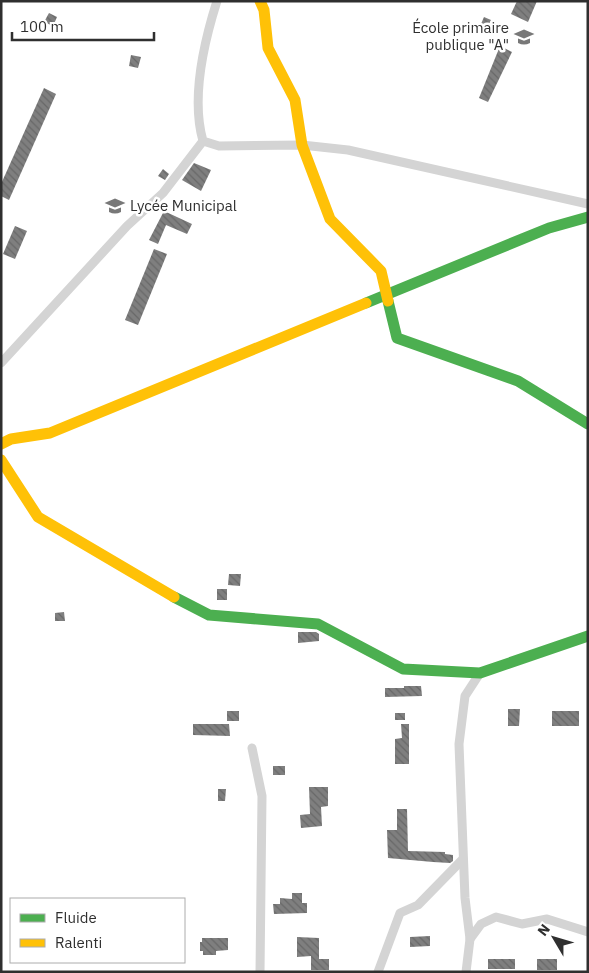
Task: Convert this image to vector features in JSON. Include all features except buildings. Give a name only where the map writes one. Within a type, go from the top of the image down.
[{"type":"street","points":[[1,363],[127,226],[163,193],[203,141],[197,110],[208,30],[218,1]]},
{"type":"street","points":[[260,1],[264,10],[268,48],[295,100],[302,145],[330,219],[381,271],[397,338],[518,382],[588,424]]},
{"type":"street","points":[[203,141],[219,146],[302,145],[348,150],[588,204]]},
{"type":"street","points":[[1,444],[10,439],[50,433],[549,228],[588,217]]},
{"type":"street","points":[[1,460],[38,517],[166,593],[209,615],[318,624],[403,670],[480,673],[588,636]]},
{"type":"street","points":[[466,972],[470,939],[463,859],[459,744],[465,696],[480,673]]},
{"type":"street","points":[[252,748],[262,796],[260,972]]},
{"type":"street","points":[[378,972],[400,913],[418,905],[463,859]]},
{"type":"street","points":[[470,939],[481,924],[496,917],[522,924],[548,919],[588,932]]},
{"type":"traffic: fast","points":[[366,303],[549,228],[588,217]]},
{"type":"traffic: fast","points":[[388,301],[397,338],[518,381],[588,424]]},
{"type":"traffic: fast","points":[[174,597],[209,615],[318,624],[403,669],[480,673],[588,636]]},
{"type":"traffic: slow","points":[[260,1],[264,10],[268,48],[295,100],[302,145],[330,219],[381,271],[388,301]]},
{"type":"traffic: slow","points":[[1,444],[11,439],[50,433],[366,303]]},
{"type":"traffic: slow","points":[[1,460],[38,517],[174,597]]},
{"type":"place","name":"École primaire publique \"A\"","points":[[524,37]]},
{"type":"place","name":"Lycée Municipal","points":[[115,206]]}]
